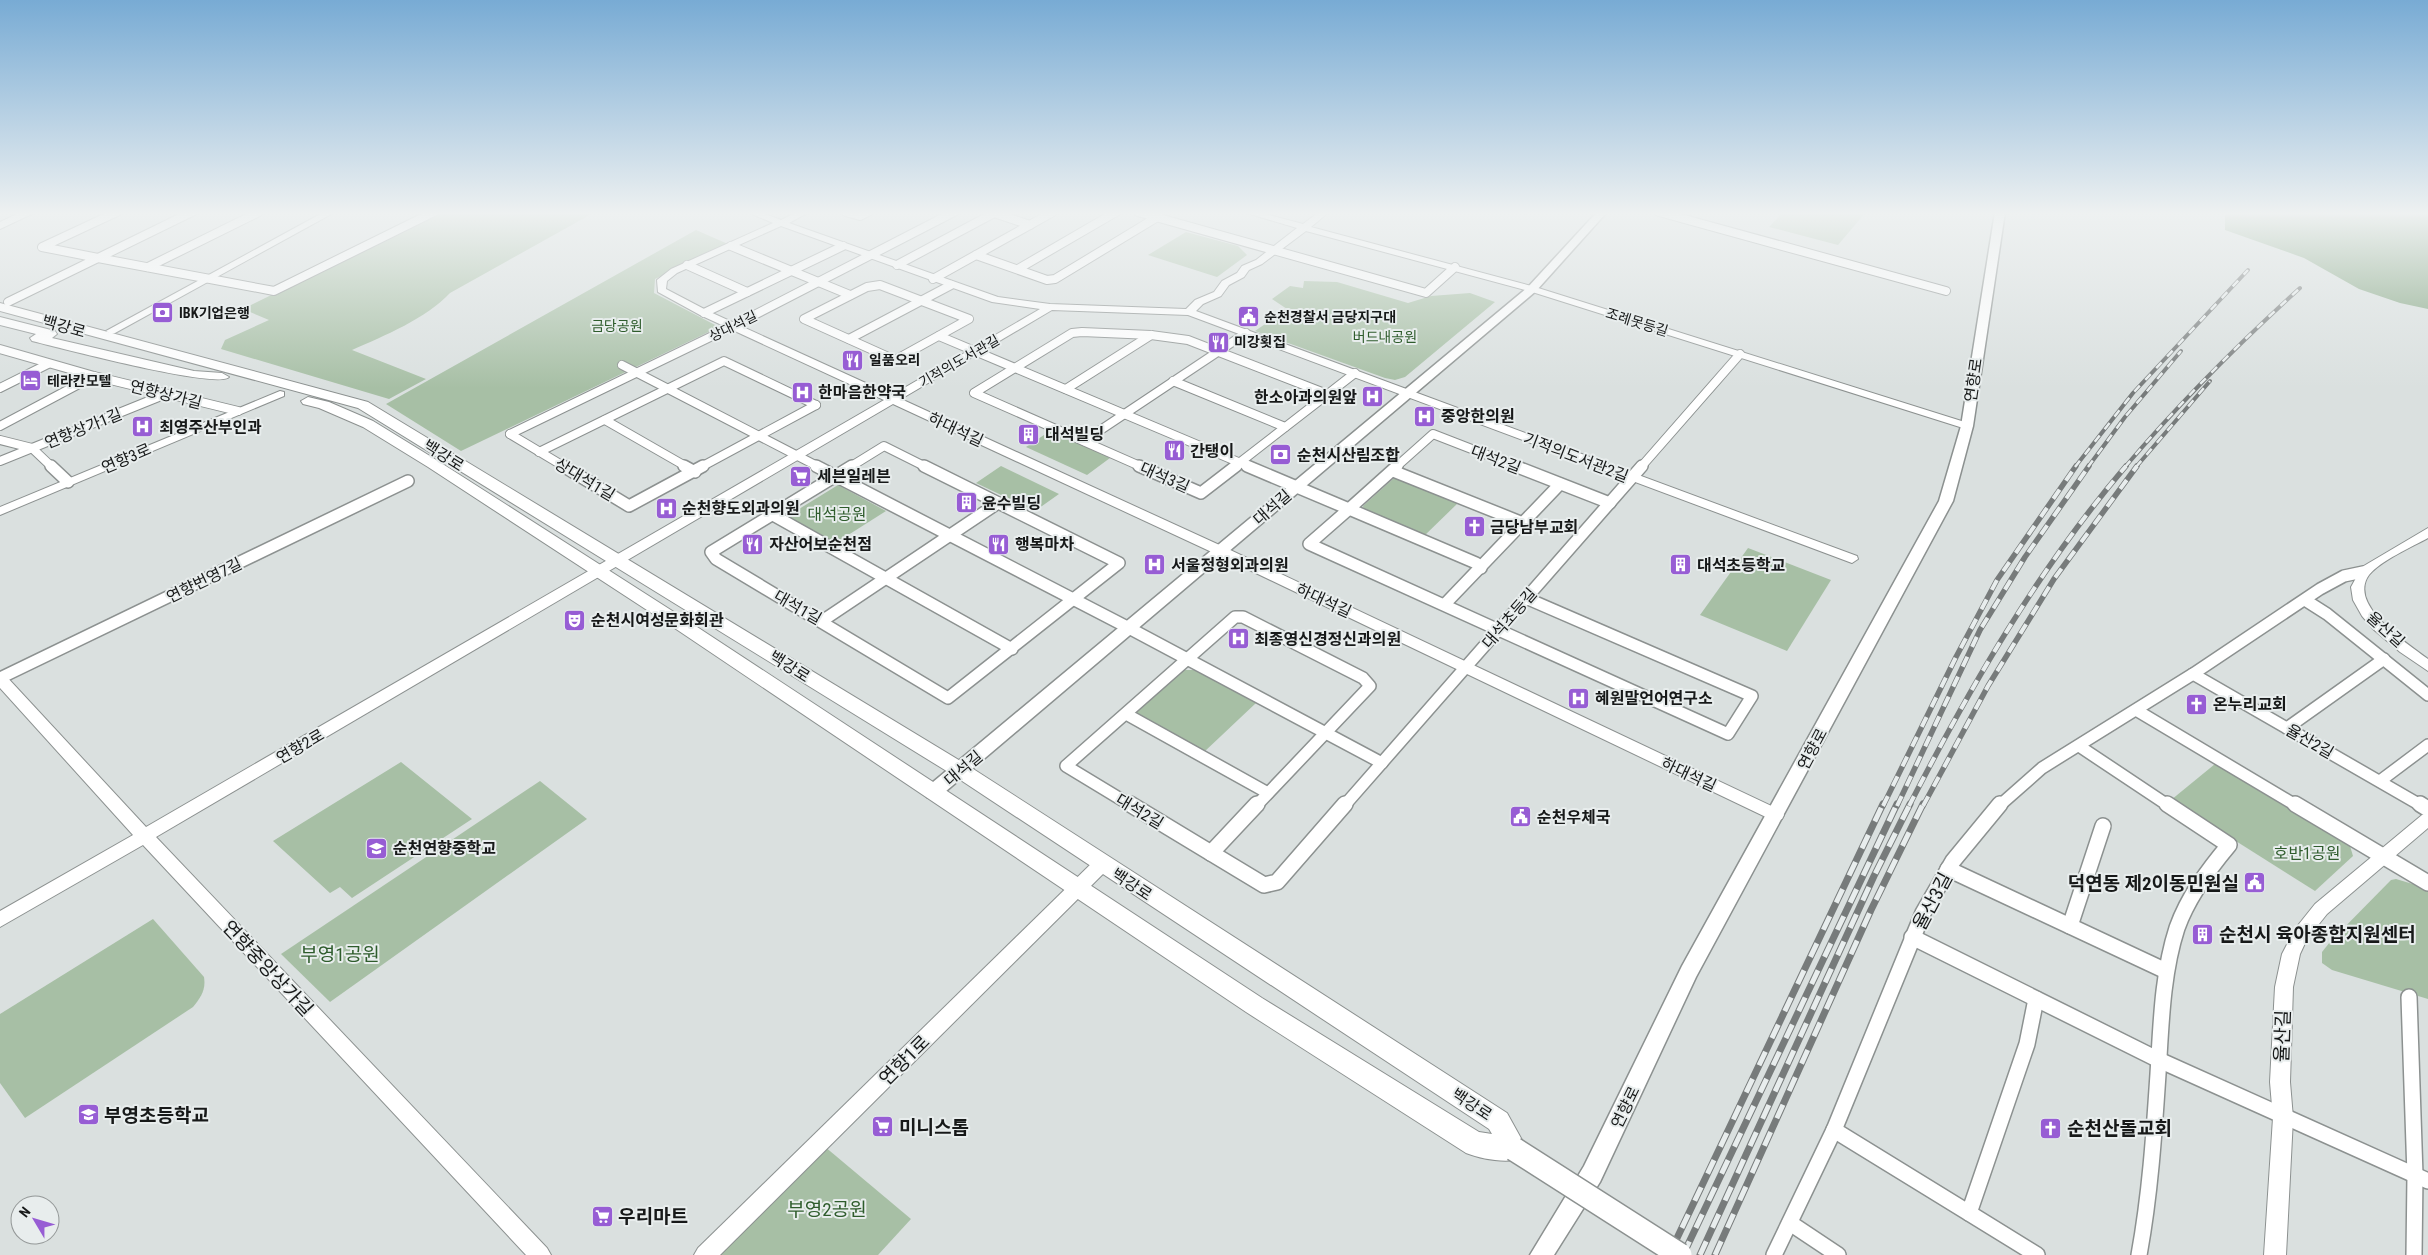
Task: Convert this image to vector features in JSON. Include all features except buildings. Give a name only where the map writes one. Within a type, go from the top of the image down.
[{"type":"main road","name":"대석길","points":[[933,792],[1532,289],[1549,271]]},
{"type":"main road","name":"연향로","points":[[1541,1255],[1592,1174],[1688,972],[1776,815],[1946,501],[1967,426],[1991,271]]},
{"type":"main road","points":[[0,328],[194,375],[228,373],[222,361],[3,303]]},
{"type":"main road","name":"백강로","points":[[3,303],[228,373],[280,394],[324,405],[368,424],[600,572],[1254,1005],[1476,1144],[1514,1149]]},
{"type":"main road","name":"백강로","points":[[0,321],[363,405],[960,770],[1498,1121],[1514,1149]]},
{"type":"main road","points":[[1514,1149],[1680,1255]]},
{"type":"street","points":[[3,303],[71,271]]},
{"type":"street","points":[[167,271],[274,291],[315,271]]},
{"type":"street","points":[[111,331],[222,271]]},
{"type":"street","name":"하대석길","points":[[678,271],[662,280],[662,290],[704,313],[1221,551],[1776,815]]},
{"type":"street","points":[[699,271],[747,292]]},
{"type":"street","points":[[787,271],[850,295]]},
{"type":"street","points":[[704,313],[793,271]]},
{"type":"street","name":"상대석길","points":[[539,452],[510,434],[843,271]]},
{"type":"street","points":[[912,271],[996,300],[1050,307],[1189,312],[1199,302],[1219,293],[1225,283],[1241,275],[1244,271]]},
{"type":"street","points":[[933,278],[947,271]]},
{"type":"street","points":[[1022,271],[1047,280],[1055,279],[1069,271]]},
{"type":"street","points":[[1347,271],[1426,293],[1451,271]]},
{"type":"street","name":"조례못등길","points":[[1467,271],[1532,289],[1967,426]]},
{"type":"street","points":[[1872,271],[1946,291]]},
{"type":"street","points":[[880,285],[922,300],[969,319],[895,360],[804,319],[867,287],[880,285]]},
{"type":"street","points":[[849,339],[951,285]]},
{"type":"street","name":"기적의도서관길","points":[[600,572],[1050,307]]},
{"type":"street","name":"기적의도서관2길","points":[[1189,312],[1852,559]]},
{"type":"street","name":"대석3길","points":[[1077,332],[1151,335],[1188,340],[1327,394],[1201,492],[974,393],[1077,332]]},
{"type":"street","points":[[1084,441],[1246,332]]},
{"type":"street","points":[[1066,389],[1151,335]]},
{"type":"street","points":[[939,336],[1476,563],[1481,568]]},
{"type":"street","name":"연향상가길","points":[[0,349],[94,376],[238,411]]},
{"type":"street","name":"대석초등길","points":[[1210,854],[1264,885],[1277,882],[1740,354]]},
{"type":"street","name":"상대석1길","points":[[724,360],[816,405],[629,506],[539,452],[724,360]]},
{"type":"street","points":[[0,388],[48,364]]},
{"type":"street","points":[[622,365],[1129,628],[1382,763]]},
{"type":"street","points":[[1327,394],[1355,373]]},
{"type":"street","points":[[0,426],[94,376]]},
{"type":"street","points":[[1173,382],[1285,427]]},
{"type":"street","name":"연향상가1길","points":[[0,461],[166,394]]},
{"type":"street","name":"연향3로","points":[[0,511],[280,394]]},
{"type":"street","points":[[605,420],[695,472]]},
{"type":"street","name":"대석2길","points":[[1526,598],[1752,696],[1728,734],[1445,604],[1309,544],[1433,434],[1560,484]]},
{"type":"street","points":[[0,440],[32,448],[68,482]]},
{"type":"street","name":"대석1길","points":[[1012,649],[948,698],[716,559],[711,552],[884,446],[1119,563],[1073,600]]},
{"type":"street","points":[[1393,471],[1523,523]]},
{"type":"street","name":"연향번영7길","points":[[0,679],[408,481]]},
{"type":"street","points":[[1445,604],[1560,484],[1610,503]]},
{"type":"street","points":[[822,621],[998,503]]},
{"type":"street","points":[[773,515],[1012,649],[1073,600]]},
{"type":"street","points":[[2363,572],[2428,532]]},
{"type":"street","name":"연향2로","points":[[0,920],[600,572]]},
{"type":"street","name":"율산3길","points":[[1774,1255],[1834,1130],[1912,937],[1948,869],[1973,834],[2008,796],[2042,768],[2080,746],[2344,576],[2363,572]]},
{"type":"street","name":"율산길","points":[[2363,572],[2356,589],[2362,606],[2379,626],[2428,666]]},
{"type":"street","points":[[2305,600],[2327,614],[2428,695]]},
{"type":"street","name":"대석2길","points":[[1235,617],[1242,617],[1363,678],[1370,686],[1210,854],[1066,766],[1188,660],[1235,617]]},
{"type":"street","points":[[2287,728],[2384,659]]},
{"type":"street","name":"율산2길","points":[[2193,674],[2428,809]]},
{"type":"street","name":"연향중앙상가길","points":[[0,679],[82,770],[146,836],[320,1024],[540,1255]]},
{"type":"street","points":[[2136,710],[2428,883]]},
{"type":"street","points":[[1126,714],[1268,793]]},
{"type":"street","points":[[2380,781],[2428,745]]},
{"type":"street","points":[[2080,746],[2229,845],[2205,874],[2187,905],[2177,930],[2166,971],[2158,1060],[2155,1131],[2139,1255]]},
{"type":"street","name":"율산길","points":[[2275,1255],[2283,1118],[2280,1082],[2284,987],[2291,954],[2301,934],[2321,909],[2428,819]]},
{"type":"street","points":[[2070,926],[2103,826]]},
{"type":"street","name":"연향1로","points":[[705,1255],[1102,864]]},
{"type":"street","points":[[1948,869],[2166,971]]},
{"type":"street","points":[[1912,937],[2158,1060],[2283,1118],[2421,1178]]},
{"type":"street","points":[[2410,997],[2421,1178],[2414,1255]]},
{"type":"street","points":[[1969,1213],[2016,1081],[2027,1044],[2036,999]]},
{"type":"street","points":[[1834,1130],[2037,1255]]},
{"type":"street","points":[[1790,1222],[1838,1255]]},
{"type":"green space","points":[[321,271],[490,271],[450,293],[417,318],[352,350],[426,379],[389,399],[221,349],[225,340],[269,320],[243,309]]},
{"type":"green space","name":"금당공원","points":[[624,271],[673,271],[655,279],[654,293],[719,327],[461,451],[386,404]]},
{"type":"green space","points":[[1197,271],[1226,271],[1217,277]]},
{"type":"green space","points":[[2326,271],[2428,271],[2428,309],[2400,303],[2359,289]]},
{"type":"green space","name":"버드내공원","points":[[1304,281],[1337,282],[1408,303],[1431,296],[1470,293],[1495,302],[1405,377],[1395,380],[1255,331],[1287,309],[1272,299],[1290,286],[1303,288]]},
{"type":"green space","points":[[1050,431],[1110,458],[1087,475],[1026,447]]},
{"type":"green space","points":[[1001,466],[1059,494],[1035,511],[976,483]]},
{"type":"green space","points":[[1393,479],[1402,479],[1459,502],[1422,538],[1364,512],[1363,506]]},
{"type":"green space","name":"대석공원","points":[[838,485],[886,511],[834,544],[786,517]]},
{"type":"green space","points":[[1748,548],[1831,580],[1787,651],[1700,615]]},
{"type":"green space","points":[[1183,670],[1196,670],[1256,703],[1204,752],[1135,713]]},
{"type":"green space","points":[[401,762],[472,819],[352,898],[340,887],[330,893],[273,841]]},
{"type":"green space","name":"호반1공원","points":[[2215,764],[2350,846],[2353,856],[2315,891],[2171,800]]},
{"type":"green space","name":"부영1공원","points":[[540,781],[587,819],[330,1002],[281,954]]},
{"type":"green space","points":[[2396,879],[2416,885],[2428,892],[2428,999],[2332,970],[2322,963],[2322,952],[2330,942],[2391,880]]},
{"type":"green space","points":[[153,919],[204,977],[204,990],[198,1000],[193,1007],[25,1118],[0,1083],[0,1014]]},
{"type":"green space","name":"부영2공원","points":[[824,1146],[911,1219],[878,1255],[717,1255]]},
{"type":"railway","points":[[2075,467],[2133,393],[2247,271]]},
{"type":"railway","points":[[2125,467],[2210,374],[2300,288]]},
{"type":"railway","points":[[2088,467],[2125,417],[2181,351]]},
{"type":"railway","points":[[2136,467],[2210,381]]},
{"type":"railway","points":[[1883,806],[1956,657],[1997,580],[2076,466]]},
{"type":"railway","points":[[1897,806],[1980,630],[2025,557],[2089,466]]},
{"type":"railway","points":[[1909,806],[1956,717],[2035,587],[2094,505],[2126,466]]},
{"type":"railway","points":[[1923,806],[1988,686],[2054,579],[2137,466]]},
{"type":"railway","points":[[1669,1255],[1883,804]]},
{"type":"railway","points":[[1683,1255],[1897,804]]},
{"type":"railway","points":[[1715,1255],[1871,910],[1923,804]]},
{"type":"railway","points":[[1700,1255],[1874,876],[1909,806]]},
{"type":"place","name":"IBK기업은행","points":[[163,313]]},
{"type":"place","name":"순천경찰서 금당지구대","points":[[1248,317]]},
{"type":"place","name":"미강횟집","points":[[1218,342]]},
{"type":"place","name":"일품오리","points":[[853,360]]},
{"type":"place","name":"테라칸모텔","points":[[31,381]]},
{"type":"place","name":"한마음한약국","points":[[802,392]]},
{"type":"place","name":"한소아과의원앞","points":[[1373,397]]},
{"type":"place","name":"중앙한의원","points":[[1425,416]]},
{"type":"place","name":"최영주산부인과","points":[[143,427]]},
{"type":"place","name":"대석빌딩","points":[[1029,434]]},
{"type":"place","name":"간탱이","points":[[1174,451]]},
{"type":"place","name":"순천시산림조합","points":[[1281,455]]},
{"type":"place","name":"세븐일레븐","points":[[801,476]]},
{"type":"place","name":"윤수빌딩","points":[[966,503]]},
{"type":"place","name":"순천향도외과의원","points":[[666,508]]},
{"type":"place","name":"금당남부교회","points":[[1474,527]]},
{"type":"place","name":"자산어보순천점","points":[[753,544]]},
{"type":"place","name":"행복마차","points":[[999,544]]},
{"type":"place","name":"서울정형외과의원","points":[[1155,565]]},
{"type":"place","name":"대석초등학교","points":[[1681,565]]},
{"type":"place","name":"순천시여성문화회관","points":[[575,620]]},
{"type":"place","name":"최종영신경정신과의원","points":[[1238,639]]},
{"type":"place","name":"혜원말언어연구소","points":[[1579,698]]},
{"type":"place","name":"온누리교회","points":[[2197,704]]},
{"type":"place","name":"순천우체국","points":[[1521,817]]},
{"type":"place","name":"순천연향중학교","points":[[377,848]]},
{"type":"place","name":"덕연동 제2이동민원실","points":[[2255,883]]},
{"type":"place","name":"순천시 육아종합지원센터","points":[[2203,934]]},
{"type":"place","name":"부영초등학교","points":[[88,1115]]},
{"type":"place","name":"미니스톱","points":[[883,1127]]},
{"type":"place","name":"순천산돌교회","points":[[2051,1128]]},
{"type":"place","name":"우리마트","points":[[602,1216]]}]
